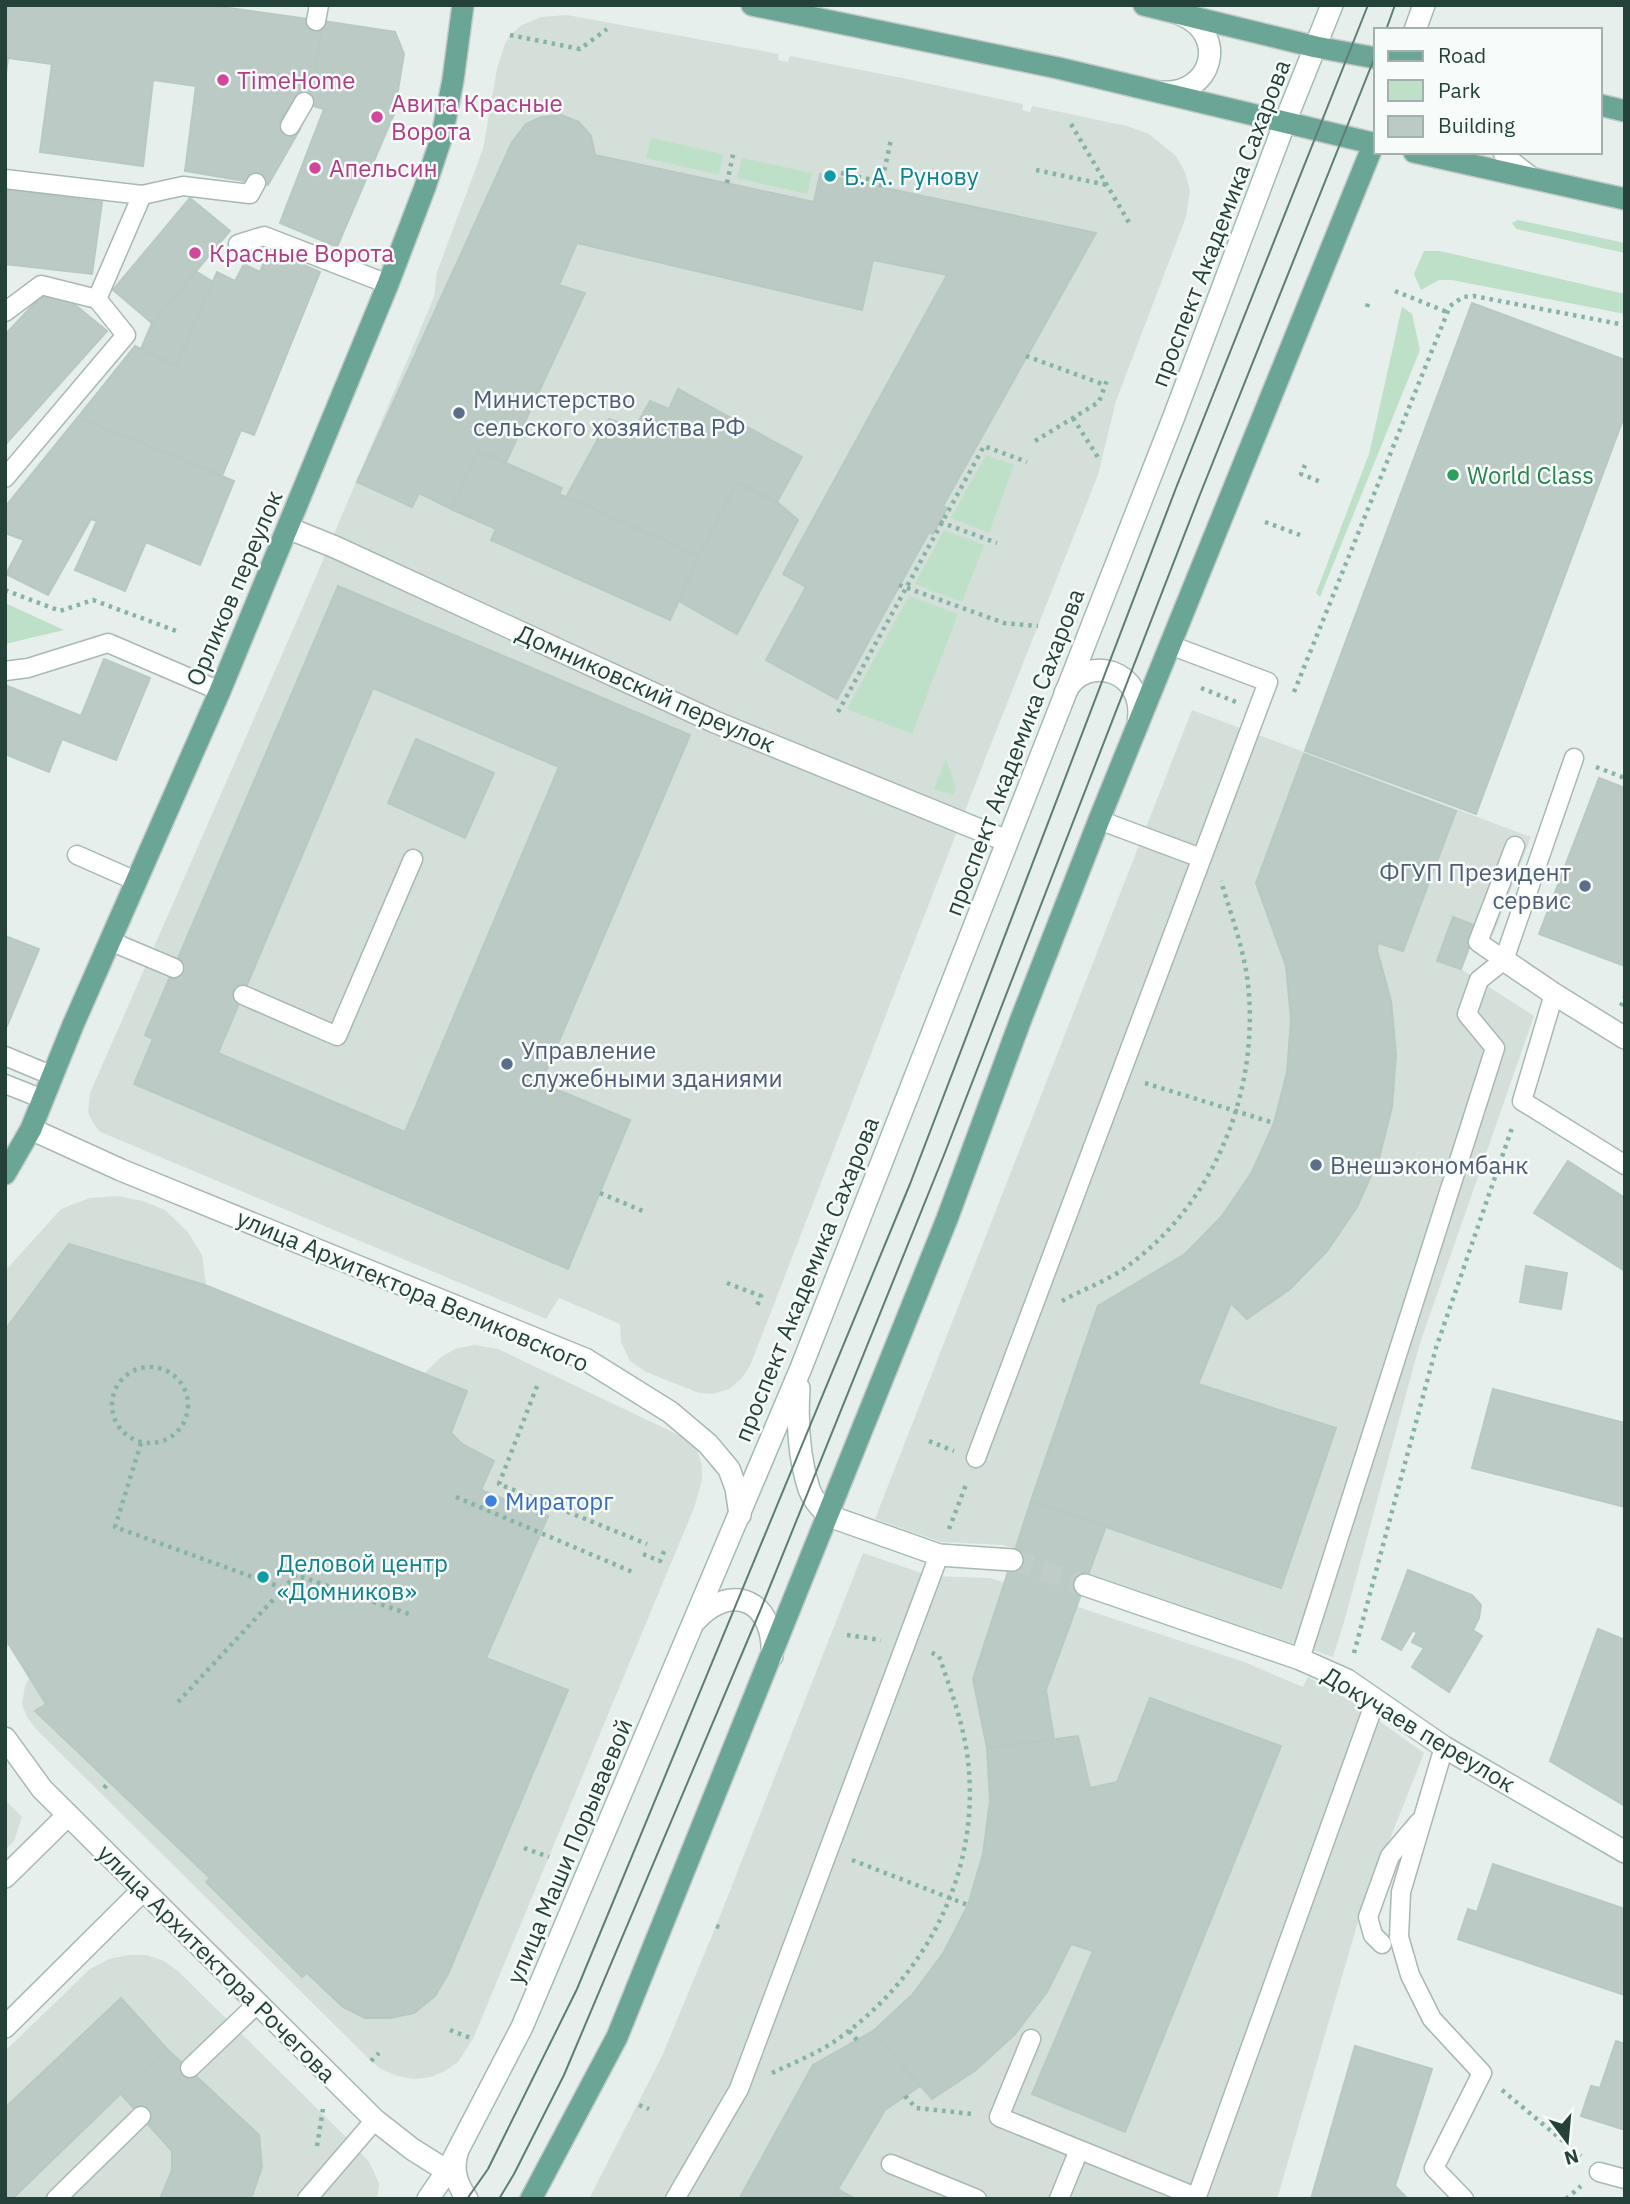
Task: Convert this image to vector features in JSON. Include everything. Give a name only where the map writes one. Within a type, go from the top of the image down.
[{"type":"main road","name":"Орликов переулок","points":[[5,1174],[31,1129],[220,691],[388,284],[442,136],[463,5]]},
{"type":"main road","points":[[752,5],[1058,68],[1374,141]]},
{"type":"main road","points":[[1144,5],[1316,47],[1374,58]]},
{"type":"main road","points":[[1602,106],[1625,111]]},
{"type":"main road","points":[[533,2195],[617,2037],[947,1219],[1099,820],[1374,143]]},
{"type":"main road","points":[[1423,154],[1625,198]]},
{"type":"street","name":"проспект Академика Сахарова","points":[[740,1515],[801,1368],[1332,5]]},
{"type":"street","points":[[1416,28],[1424,5]]},
{"type":"street","points":[[1159,92],[1174,93],[1193,85],[1206,69],[1210,55],[1208,41],[1202,29],[1192,19],[1179,13]]},
{"type":"street","points":[[1505,154],[1508,160],[1531,178]]},
{"type":"street","name":"Домниковский переулок","points":[[288,528],[335,547],[715,722],[1007,841]]},
{"type":"street","points":[[1063,698],[1067,688],[1084,674],[1096,670],[1119,675],[1135,691],[1139,701],[1138,724]]},
{"type":"street","points":[[1504,960],[1625,1038]]},
{"type":"street","name":"улица Архитектора Великовского","points":[[31,1129],[121,1170],[585,1359],[670,1412],[708,1444],[729,1469],[736,1488],[740,1515]]},
{"type":"street","points":[[801,1368],[798,1410],[806,1476],[816,1503],[829,1516],[939,1555],[1012,1560]]},
{"type":"street","name":"улица Маши Порываевой","points":[[428,2199],[447,2171],[522,2027],[740,1515]]},
{"type":"street","name":"Докучаев переулок","points":[[1085,1585],[1300,1658],[1347,1681],[1444,1747],[1625,1852]]},
{"type":"street","points":[[695,1621],[714,1604],[726,1600],[750,1603],[768,1621],[772,1632],[771,1658]]},
{"type":"street","name":"улица Архитектора Рочегова","points":[[5,1738],[42,1789],[375,2120],[412,2149],[447,2171]]},
{"type":"street","points":[[5,1877],[68,1815]]},
{"type":"street","points":[[5,2027],[143,1891]]},
{"type":"street","points":[[458,2148],[455,2175],[459,2188],[467,2199]]},
{"type":"lane","points":[[290,126],[304,102]]},
{"type":"lane","points":[[5,179],[142,195],[183,186],[250,194],[256,183]]},
{"type":"lane","points":[[97,299],[142,195]]},
{"type":"lane","points":[[239,244],[264,236],[388,284]]},
{"type":"lane","points":[[5,312],[41,285],[97,299],[126,335],[5,478]]},
{"type":"lane","points":[[5,671],[27,668],[108,643],[220,691]]},
{"type":"lane","points":[[976,1458],[1268,682],[1170,645]]},
{"type":"lane","points":[[1300,1658],[1495,1048],[1467,1014],[1479,980],[1504,960],[1574,758]]},
{"type":"lane","points":[[1099,820],[1201,858]]},
{"type":"lane","points":[[1504,960],[1478,942],[1515,846]]},
{"type":"lane","points":[[77,855],[136,881]]},
{"type":"lane","points":[[243,995],[337,1036],[413,859]]},
{"type":"lane","points":[[110,942],[174,968]]},
{"type":"lane","points":[[1554,994],[1521,1101],[1625,1165]]},
{"type":"lane","points":[[5,1056],[52,1076]]},
{"type":"lane","points":[[5,1084],[43,1100]]},
{"type":"lane","points":[[675,2199],[739,2089],[939,1555]]},
{"type":"lane","points":[[1031,2039],[999,2117],[1196,2198],[1376,1699]]},
{"type":"lane","points":[[1444,1747],[1401,1892],[1399,1937],[1410,1975],[1432,2018],[1482,2073],[1434,2168],[1464,2199]]},
{"type":"lane","points":[[1382,1944],[1373,1935],[1368,1917],[1390,1856],[1424,1817]]},
{"type":"lane","points":[[190,2068],[258,2003]]},
{"type":"lane","points":[[56,2199],[141,2116]]},
{"type":"lane","points":[[307,2199],[375,2120]]},
{"type":"lane","points":[[1059,2199],[1079,2150]]},
{"type":"lane","points":[[891,2164],[977,2199]]},
{"type":"lane","points":[[1599,2172],[1625,2179]]},
{"type":"path","points":[[510,35],[580,49],[607,29]]},
{"type":"path","points":[[1071,124],[1131,226]]},
{"type":"path","points":[[841,173],[882,184],[891,139]]},
{"type":"path","points":[[727,183],[734,150]]},
{"type":"path","points":[[1036,170],[1107,185]]},
{"type":"path","points":[[1395,291],[1447,312]]},
{"type":"path","points":[[1201,688],[1266,712],[1278,709],[1294,693],[1447,312],[1456,300],[1474,296],[1625,325]]},
{"type":"path","points":[[1367,307],[1369,300]]},
{"type":"path","points":[[1026,356],[1106,382],[1099,402],[1035,441]]},
{"type":"path","points":[[1073,418],[1099,459]]},
{"type":"path","points":[[838,712],[984,446],[1027,462]]},
{"type":"path","points":[[1304,465],[1301,474],[1321,482]]},
{"type":"path","points":[[1311,478],[1315,469]]},
{"type":"path","points":[[941,522],[997,543]]},
{"type":"path","points":[[1265,522],[1300,534]]},
{"type":"path","points":[[899,585],[1003,623],[1038,626]]},
{"type":"path","points":[[5,590],[60,611],[93,600],[179,632]]},
{"type":"path","points":[[1066,1298],[1118,1272],[1174,1222],[1198,1193],[1217,1161],[1236,1112],[1248,1055],[1248,982],[1221,881]]},
{"type":"path","points":[[1120,1075],[1274,1123]]},
{"type":"path","points":[[1347,1681],[1436,1348],[1521,1101]]},
{"type":"path","points":[[600,1193],[645,1212]]},
{"type":"path","points":[[727,1283],[761,1296],[757,1306]]},
{"type":"path","points":[[149,1366],[167,1370],[181,1382],[188,1400],[186,1418],[176,1434],[159,1443],[141,1443],[124,1434],[114,1419],[111,1401],[117,1384],[131,1371],[149,1366]]},
{"type":"path","points":[[537,1386],[499,1484],[646,1544]]},
{"type":"path","points":[[929,1441],[976,1458],[939,1555]]},
{"type":"path","points":[[141,1443],[115,1527],[284,1588]]},
{"type":"path","points":[[456,1497],[635,1573]]},
{"type":"path","points":[[643,1554],[660,1561],[665,1549]]},
{"type":"path","points":[[178,1702],[296,1575],[409,1614]]},
{"type":"path","points":[[811,2055],[870,2014],[896,1988],[918,1960],[937,1928],[950,1898],[962,1861],[968,1825],[970,1790],[967,1754],[960,1719],[939,1656],[906,1643],[847,1635]]},
{"type":"path","points":[[104,1788],[109,1783]]},
{"type":"path","points":[[524,1848],[549,1857]]},
{"type":"path","points":[[828,1851],[968,1905]]},
{"type":"path","points":[[716,1926],[724,1929]]},
{"type":"path","points":[[450,2030],[473,2039]]},
{"type":"path","points":[[849,2031],[857,2040]]},
{"type":"path","points":[[371,2061],[379,2053]]},
{"type":"path","points":[[1482,2073],[1599,2172],[1566,2199]]},
{"type":"path","points":[[905,2096],[916,2108],[999,2117]]},
{"type":"path","points":[[639,2105],[649,2109]]},
{"type":"shaded area","points":[[567,15],[779,54],[778,60],[788,62],[790,56],[907,79],[1023,104],[1022,110],[1030,112],[1032,106],[1127,126],[1149,134],[1176,156],[1185,172],[1190,190],[1186,217],[1116,401],[1098,475],[750,1366],[741,1379],[729,1389],[713,1394],[699,1393],[646,1372],[630,1361],[621,1342],[620,1324],[559,1298],[546,1319],[110,1136],[99,1131],[88,1112],[90,1093],[309,593],[434,297],[437,272],[483,149],[497,69],[505,44],[510,35],[522,25],[541,17]]},
{"type":"shaded area","points":[[1192,710],[1531,837],[1493,935],[1477,926],[1461,969],[1534,1016],[1420,1343],[1333,1657],[1003,1545],[941,1542],[875,1519]]},
{"type":"shaded area","name":"Деловой центр «Домников»","points":[[118,1196],[143,1201],[165,1210],[188,1232],[202,1255],[206,1285],[425,1373],[441,1357],[457,1348],[475,1345],[498,1349],[685,1438],[697,1450],[702,1466],[702,1480],[694,1508],[473,2039],[458,2062],[431,2077],[414,2079],[397,2076],[371,2061],[36,1729],[22,1704],[25,1686],[30,1677],[10,1646],[5,1647],[5,1271],[61,1209],[90,1198]]},
{"type":"shaded area","points":[[863,1553],[930,1576],[990,1578],[1244,1662],[1303,1687],[1308,1677],[1354,1703],[1424,1753],[1360,1915],[1277,2199],[589,2199],[662,2056]]},
{"type":"shaded area","points":[[5,1800],[22,1817],[14,1841],[5,1850]]},
{"type":"shaded area","points":[[147,1955],[164,1961],[178,1971],[369,2162],[379,2184],[377,2199],[5,2199],[5,2051],[90,1969],[109,1959]]},
{"type":"green space","points":[[651,138],[723,154],[719,175],[646,158]]},
{"type":"green space","points":[[742,158],[812,173],[807,194],[737,178]]},
{"type":"green space","points":[[1518,220],[1625,243],[1625,253],[1516,229],[1512,223]]},
{"type":"green space","points":[[1424,251],[1440,251],[1625,294],[1625,314],[1452,280],[1439,280],[1421,290],[1414,274]]},
{"type":"green space","points":[[1402,307],[1412,314],[1420,350],[1320,597],[1316,593],[1369,454]]},
{"type":"green space","points":[[986,455],[1014,465],[989,533],[951,518]]},
{"type":"green space","points":[[944,530],[984,545],[962,602],[915,584]]},
{"type":"green space","points":[[909,596],[958,614],[912,734],[847,709]]},
{"type":"green space","points":[[5,603],[64,630],[5,644]]},
{"type":"green space","points":[[946,758],[956,788],[953,795],[934,789]]},
{"type":"building","points":[[5,5],[208,5],[323,21],[310,105],[294,100],[279,123],[300,129],[268,185],[185,171],[196,86],[153,80],[143,166],[40,152],[52,64],[8,58],[5,82]]},
{"type":"building","points":[[323,21],[395,32],[404,54],[394,114],[337,247],[280,223],[324,109],[310,105]]},
{"type":"building","name":"Министерство сельского хозяйства РФ","points":[[561,115],[579,122],[591,136],[595,155],[814,202],[820,174],[1096,233],[943,506],[947,508],[933,534],[929,532],[837,699],[766,660],[806,587],[783,574],[947,275],[873,260],[862,310],[577,243],[559,285],[585,293],[506,462],[479,451],[451,509],[419,493],[412,507],[357,482],[512,142],[526,124],[541,117]]},
{"type":"building","points":[[5,189],[102,202],[92,274],[5,264]]},
{"type":"building","points":[[190,198],[230,231],[152,323],[113,290]]},
{"type":"building","points":[[269,250],[320,272],[254,435],[241,430],[222,476],[78,417],[135,346],[176,366],[217,272],[235,281],[244,264],[260,272]]},
{"type":"building","points":[[197,272],[213,282],[176,366],[141,349],[152,323]]},
{"type":"building","points":[[45,292],[69,300],[107,331],[5,445],[5,335]]},
{"type":"building","points":[[1472,303],[1625,360],[1625,414],[1476,814],[1305,751]]},
{"type":"building","points":[[678,389],[802,457],[777,502],[737,483],[699,556],[566,497],[609,419],[635,428],[650,401],[669,409]]},
{"type":"building","points":[[78,417],[234,481],[200,565],[146,542],[125,591],[75,570],[97,521],[91,519],[48,595],[6,574],[24,540],[5,533],[5,507]]},
{"type":"building","points":[[479,451],[562,488],[559,494],[699,556],[670,620],[491,540],[496,529],[451,509]]},
{"type":"building","points":[[737,483],[777,502],[798,520],[737,634],[679,601]]},
{"type":"building","points":[[338,586],[690,735],[541,1083],[630,1120],[568,1269],[134,1084],[153,1039],[145,1035]],"holes":[[[373,688],[559,767],[405,1132],[218,1053]]]},
{"type":"building","points":[[104,659],[150,678],[116,760],[62,739],[49,772],[5,754],[5,685],[81,716]]},
{"type":"building","points":[[416,739],[494,773],[465,838],[388,803]]},
{"type":"building","name":"Внешэкономбанк","points":[[1304,754],[1456,811],[1403,951],[1378,943],[1377,950],[1391,1001],[1396,1054],[1392,1107],[1379,1158],[1357,1207],[1327,1251],[1290,1289],[1247,1319],[1231,1303],[1198,1384],[1336,1428],[1281,1588],[1031,1501],[1098,1306],[1185,1254],[1222,1216],[1252,1172],[1274,1123],[1287,1072],[1291,1019],[1286,966],[1256,883]]},
{"type":"building","points":[[1599,778],[1625,788],[1625,958],[1622,965],[1539,934]]},
{"type":"building","points":[[1453,917],[1477,926],[1461,969],[1437,961]]},
{"type":"building","points":[[5,936],[39,949],[7,1026],[5,1026]]},
{"type":"building","points":[[1568,1161],[1625,1198],[1625,1271],[1534,1213]]},
{"type":"building","name":"Деловой центр «Домников»","points":[[69,1244],[205,1285],[467,1391],[451,1433],[462,1444],[494,1461],[481,1490],[548,1516],[486,1658],[568,1690],[448,1974],[435,1996],[414,2013],[390,2018],[365,2018],[343,2007],[307,1973],[302,1977],[206,1882],[210,1878],[35,1711],[46,1704],[5,1638],[5,1330]]},
{"type":"building","points":[[1526,1266],[1567,1273],[1561,1309],[1520,1302]]},
{"type":"building","points":[[1493,1389],[1625,1423],[1625,1507],[1472,1468]]},
{"type":"building","points":[[1031,1501],[1106,1526],[1046,1690],[1054,1739],[987,1748],[973,1679]]},
{"type":"building","points":[[1408,1570],[1472,1595],[1481,1605],[1473,1630],[1482,1636],[1449,1692],[1412,1667],[1424,1648],[1412,1642],[1417,1633],[1413,1630],[1401,1650],[1382,1639]]},
{"type":"building","points":[[1598,1629],[1625,1640],[1625,1806],[1550,1761]]},
{"type":"building","points":[[1150,1698],[1281,1746],[1125,2132],[1032,2094],[1093,1951],[1071,1944],[1047,1992],[1015,2034],[976,2070],[932,2099],[873,2031],[912,1995],[944,1952],[968,1905],[983,1854],[990,1801],[987,1748],[1078,1736],[1090,1788],[1117,1782]]},
{"type":"building","points":[[1493,1864],[1625,1909],[1625,1995],[1458,1939],[1468,1909],[1477,1912]]},
{"type":"building","points":[[121,1998],[167,2049],[12,2199],[5,2199],[5,2108]]},
{"type":"building","points":[[873,2031],[920,2086],[885,2110],[832,2199],[739,2199],[813,2065]]},
{"type":"building","points":[[1616,2041],[1625,2044],[1625,2130],[1581,2116],[1591,2086],[1600,2088]]},
{"type":"building","points":[[1355,2046],[1432,2069],[1395,2186],[1408,2199],[1311,2199]]},
{"type":"building","points":[[167,2049],[259,2135],[262,2167],[251,2199],[160,2199],[172,2170],[172,2151],[120,2093]]},
{"type":"building","points":[[837,2189],[856,2199],[832,2199]]},
{"type":"tunnel","points":[[1012,1560],[1085,1585]]},
{"type":"tram line","points":[[467,2199],[488,2169],[577,1989],[910,1184],[1176,488],[1368,5]]},
{"type":"tram line","points":[[1387,28],[1395,5]]},
{"type":"tram line","points":[[499,2199],[564,2075],[760,1611],[944,1155],[1199,497],[1374,59]]},
{"type":"place","name":"TimeHome","points":[[223,80]]},
{"type":"place","name":"Авита Красные Ворота","points":[[377,117]]},
{"type":"place","name":"Апельсин","points":[[315,168]]},
{"type":"place","name":"Б. А. Рунову","points":[[830,176]]},
{"type":"place","name":"Красные Ворота","points":[[195,253]]},
{"type":"place","name":"Министерство сельского хозяйства РФ","points":[[459,413]]},
{"type":"place","name":"World Class","points":[[1453,475]]},
{"type":"place","name":"ФГУП Президент сервис","points":[[1585,886]]},
{"type":"place","name":"Управление служебными зданиями","points":[[507,1064]]},
{"type":"place","name":"Внешэкономбанк","points":[[1316,1165]]},
{"type":"place","name":"Мираторг","points":[[491,1501]]},
{"type":"place","name":"Деловой центр «Домников»","points":[[263,1577]]}]
